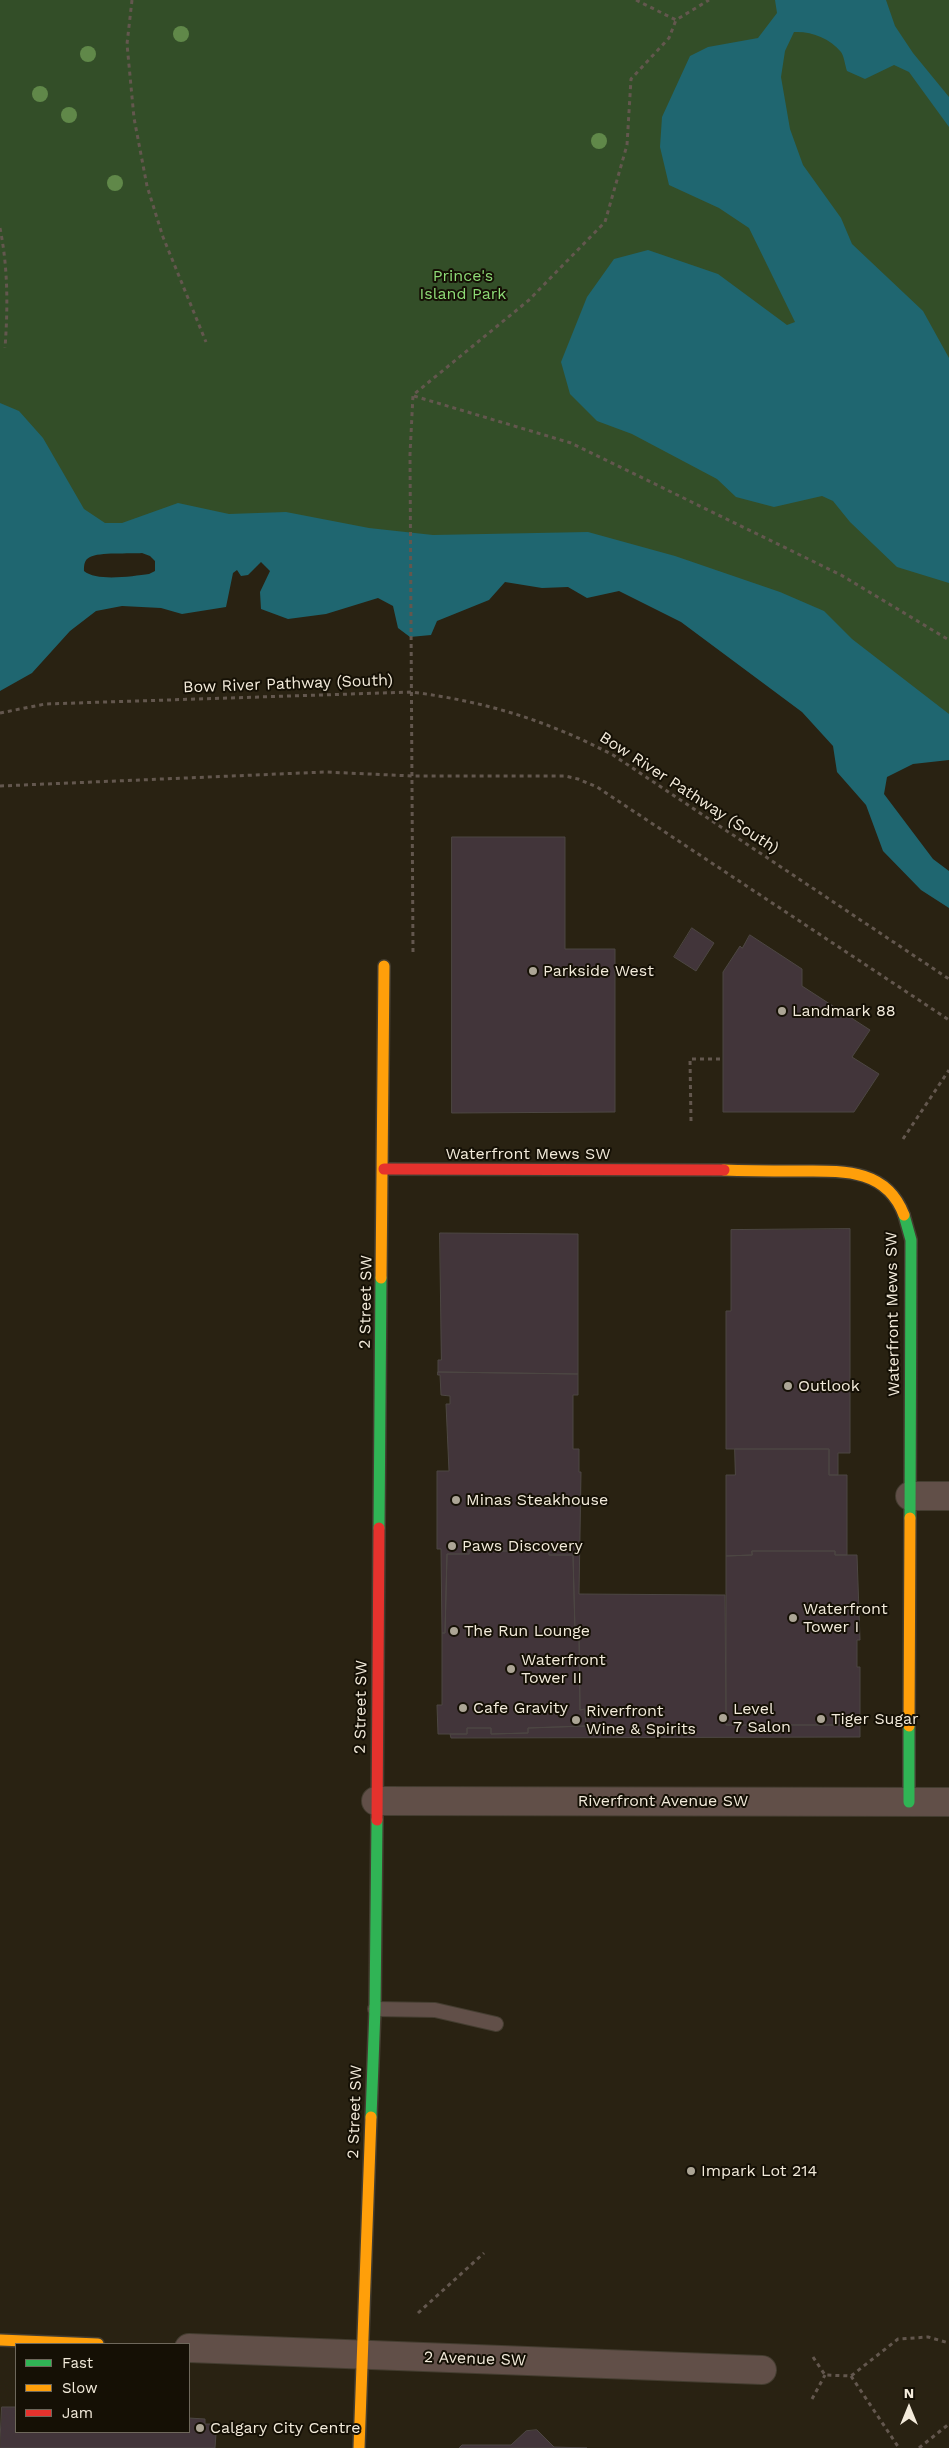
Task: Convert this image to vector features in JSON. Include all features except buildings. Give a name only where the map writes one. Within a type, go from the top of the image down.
[{"type":"street","name":"2 Street SW","points":[[359,2448],[375,2009],[384,1169],[384,966]]},
{"type":"street","name":"Waterfront Mews SW","points":[[384,1169],[847,1171],[880,1182],[902,1207],[911,1240],[909,1802]]},
{"type":"street","points":[[910,1496],[949,1496]]},
{"type":"street","name":"Riverfront Avenue SW","points":[[376,1801],[949,1802]]},
{"type":"street","points":[[0,2340],[74,2343]]},
{"type":"street","name":"2 Avenue SW","points":[[190,2348],[762,2370]]},
{"type":"lane","points":[[375,2009],[435,2010],[496,2024]]},
{"type":"path","points":[[132,0],[127,44],[134,118],[147,186],[163,237],[206,342]]},
{"type":"path","points":[[636,0],[676,20]]},
{"type":"path","points":[[413,954],[410,454],[413,395],[530,300],[605,222],[627,145],[631,79],[668,38],[676,20],[709,0]]},
{"type":"path","points":[[0,228],[6,259],[8,305],[5,348]]},
{"type":"path","points":[[413,395],[571,443],[841,575],[949,640]]},
{"type":"path","name":"Bow River Pathway (South)","points":[[0,713],[45,704],[412,692],[452,698],[535,719],[578,737],[613,755],[949,978]]},
{"type":"path","points":[[0,786],[325,772],[413,776],[565,776],[589,783],[949,1020]]},
{"type":"path","points":[[691,1121],[690,1059],[723,1059]]},
{"type":"path","points":[[903,1139],[949,1070]]},
{"type":"path","points":[[418,2313],[484,2253]]},
{"type":"path","points":[[825,2375],[852,2376],[898,2339],[928,2337],[949,2343]]},
{"type":"path","points":[[813,2357],[825,2375]]},
{"type":"path","points":[[812,2399],[825,2375]]},
{"type":"path","points":[[852,2376],[899,2448]]},
{"type":"path","points":[[919,2448],[949,2424]]},
{"type":"green space","name":"Prince's Island Park","points":[[0,0],[949,0],[949,742],[673,567],[95,532],[0,417]]},
{"type":"water","points":[[775,0],[886,0],[895,26],[913,53],[949,97],[949,127],[909,72],[894,65],[865,79],[847,71],[842,54],[837,47],[820,36],[807,33],[794,32],[785,51],[781,77],[790,129],[803,165],[841,218],[852,244],[923,311],[949,358],[949,583],[897,567],[850,522],[833,501],[822,496],[774,507],[736,497],[717,479],[632,434],[597,421],[570,394],[561,362],[587,297],[614,259],[648,250],[718,274],[787,325],[795,322],[749,228],[719,208],[669,185],[660,147],[662,117],[690,56],[708,47],[758,38],[777,13]]},
{"type":"water","points":[[0,403],[19,411],[43,438],[84,509],[105,523],[122,523],[178,503],[229,514],[286,512],[369,528],[433,535],[588,532],[675,556],[780,592],[824,611],[852,639],[949,714],[949,760],[913,764],[887,777],[884,794],[933,859],[949,871],[949,908],[921,890],[883,851],[866,805],[837,772],[833,746],[802,712],[681,622],[619,591],[587,598],[568,587],[542,588],[505,582],[489,600],[437,621],[431,635],[410,637],[398,628],[393,606],[378,598],[326,614],[288,619],[261,609],[260,592],[270,571],[261,562],[248,575],[241,576],[237,570],[233,573],[226,607],[182,614],[161,608],[122,606],[96,611],[70,631],[32,673],[0,691]],"holes":[[[142,553],[150,556],[155,561],[155,571],[149,574],[106,577],[84,571],[85,561],[94,555]]]},
{"type":"traffic: fast","points":[[904,1215],[911,1240],[910,1518]]},
{"type":"traffic: fast","points":[[379,1528],[381,1278]]},
{"type":"traffic: fast","points":[[909,1726],[909,1802]]},
{"type":"traffic: fast","points":[[371,2117],[375,2009],[377,1820]]},
{"type":"traffic: slow","points":[[381,1278],[384,966]]},
{"type":"traffic: slow","points":[[724,1170],[829,1171],[860,1175],[874,1180],[886,1188],[896,1199],[904,1215]]},
{"type":"traffic: slow","points":[[909,1726],[910,1518]]},
{"type":"traffic: slow","points":[[359,2448],[371,2117]]},
{"type":"traffic: slow","points":[[0,2340],[74,2343]]},
{"type":"traffic: jam","points":[[384,1169],[724,1170]]},
{"type":"traffic: jam","points":[[377,1820],[379,1528]]},
{"type":"place","name":"Parkside West","points":[[533,971]]},
{"type":"place","name":"Landmark 88","points":[[782,1011]]},
{"type":"place","name":"Outlook","points":[[788,1386]]},
{"type":"place","name":"Minas Steakhouse","points":[[456,1500]]},
{"type":"place","name":"Paws Discovery","points":[[452,1546]]},
{"type":"place","name":"Waterfront Tower I","points":[[793,1618]]},
{"type":"place","name":"The Run Lounge","points":[[454,1631]]},
{"type":"place","name":"Waterfront Tower II","points":[[511,1669]]},
{"type":"place","name":"Cafe Gravity","points":[[463,1708]]},
{"type":"place","name":"Level 7 Salon","points":[[723,1718]]},
{"type":"place","name":"Tiger Sugar","points":[[821,1719]]},
{"type":"place","name":"Riverfront Wine & Spirits","points":[[576,1720]]},
{"type":"place","name":"Impark Lot 214","points":[[691,2171]]},
{"type":"place","name":"Calgary City Centre","points":[[200,2428]]}]
